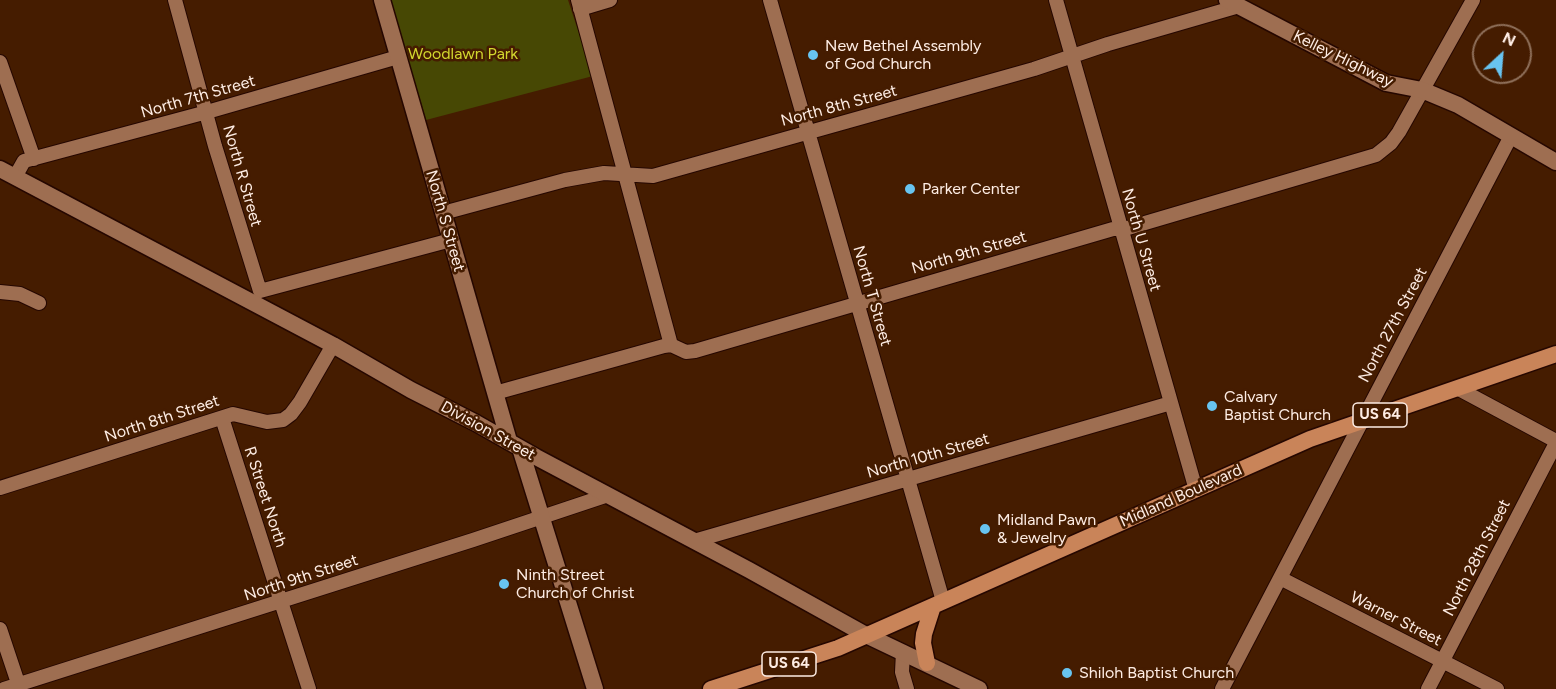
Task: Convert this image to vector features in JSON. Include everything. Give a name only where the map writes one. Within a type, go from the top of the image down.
[{"type":"main road","name":"Midland Boulevard","points":[[711,689],[838,648],[1310,439],[1556,354]]},
{"type":"main road","points":[[927,663],[923,643],[924,629],[938,604]]},
{"type":"street","name":"North R Street","points":[[175,0],[257,298]]},
{"type":"street","name":"North S Street","points":[[382,0],[495,393],[543,518],[595,689]]},
{"type":"street","points":[[610,0],[579,4],[671,345]]},
{"type":"street","name":"North T Street","points":[[770,0],[907,479],[938,604]]},
{"type":"street","name":"North U Street","points":[[1056,0],[1196,490]]},
{"type":"street","points":[[1422,90],[1473,0]]},
{"type":"street","name":"North 8th Street","points":[[443,213],[565,180],[604,173],[653,176],[807,131],[891,110],[1071,56],[1233,3]]},
{"type":"street","name":"Kelley Highway","points":[[1233,3],[1386,83],[1422,90],[1458,105],[1556,162]]},
{"type":"street","name":"North 7th Street","points":[[15,177],[24,161],[207,112],[398,57]]},
{"type":"street","points":[[0,62],[34,159]]},
{"type":"street","name":"North 9th Street","points":[[495,393],[671,345],[687,352],[695,351],[1376,155],[1391,144],[1422,90]]},
{"type":"street","name":"North 27th Street","points":[[1222,689],[1511,136]]},
{"type":"street","name":"Division Street","points":[[0,169],[257,298],[411,390],[866,635],[979,689]]},
{"type":"street","points":[[257,298],[451,240]]},
{"type":"street","points":[[0,292],[20,294],[39,303]]},
{"type":"street","name":"North 8th Street","points":[[0,488],[233,414],[267,422],[283,420],[300,402],[333,345]]},
{"type":"street","points":[[1457,388],[1556,442]]},
{"type":"street","name":"North 10th Street","points":[[694,541],[1171,403]]},
{"type":"street","name":"R Street North","points":[[222,418],[309,689]]},
{"type":"street","name":"North 28th Street","points":[[1428,689],[1556,442]]},
{"type":"street","name":"North 9th Street","points":[[4,689],[19,687],[608,495]]},
{"type":"street","name":"Warner Street","points":[[1280,578],[1497,689]]},
{"type":"street","points":[[0,629],[19,687]]},
{"type":"street","points":[[903,652],[902,672],[907,689]]},
{"type":"green space","name":"Woodlawn Park","points":[[391,0],[568,0],[593,76],[426,120]]},
{"type":"place","name":"New Bethel Assembly of God Church","points":[[813,55]]},
{"type":"place","name":"Parker Center","points":[[910,189]]},
{"type":"place","name":"Calvary Baptist Church","points":[[1212,406]]},
{"type":"place","name":"Midland Pawn & Jewelry","points":[[985,529]]},
{"type":"place","name":"Ninth Street Church of Christ","points":[[504,584]]},
{"type":"place","name":"Shiloh Baptist Church","points":[[1067,673]]}]
